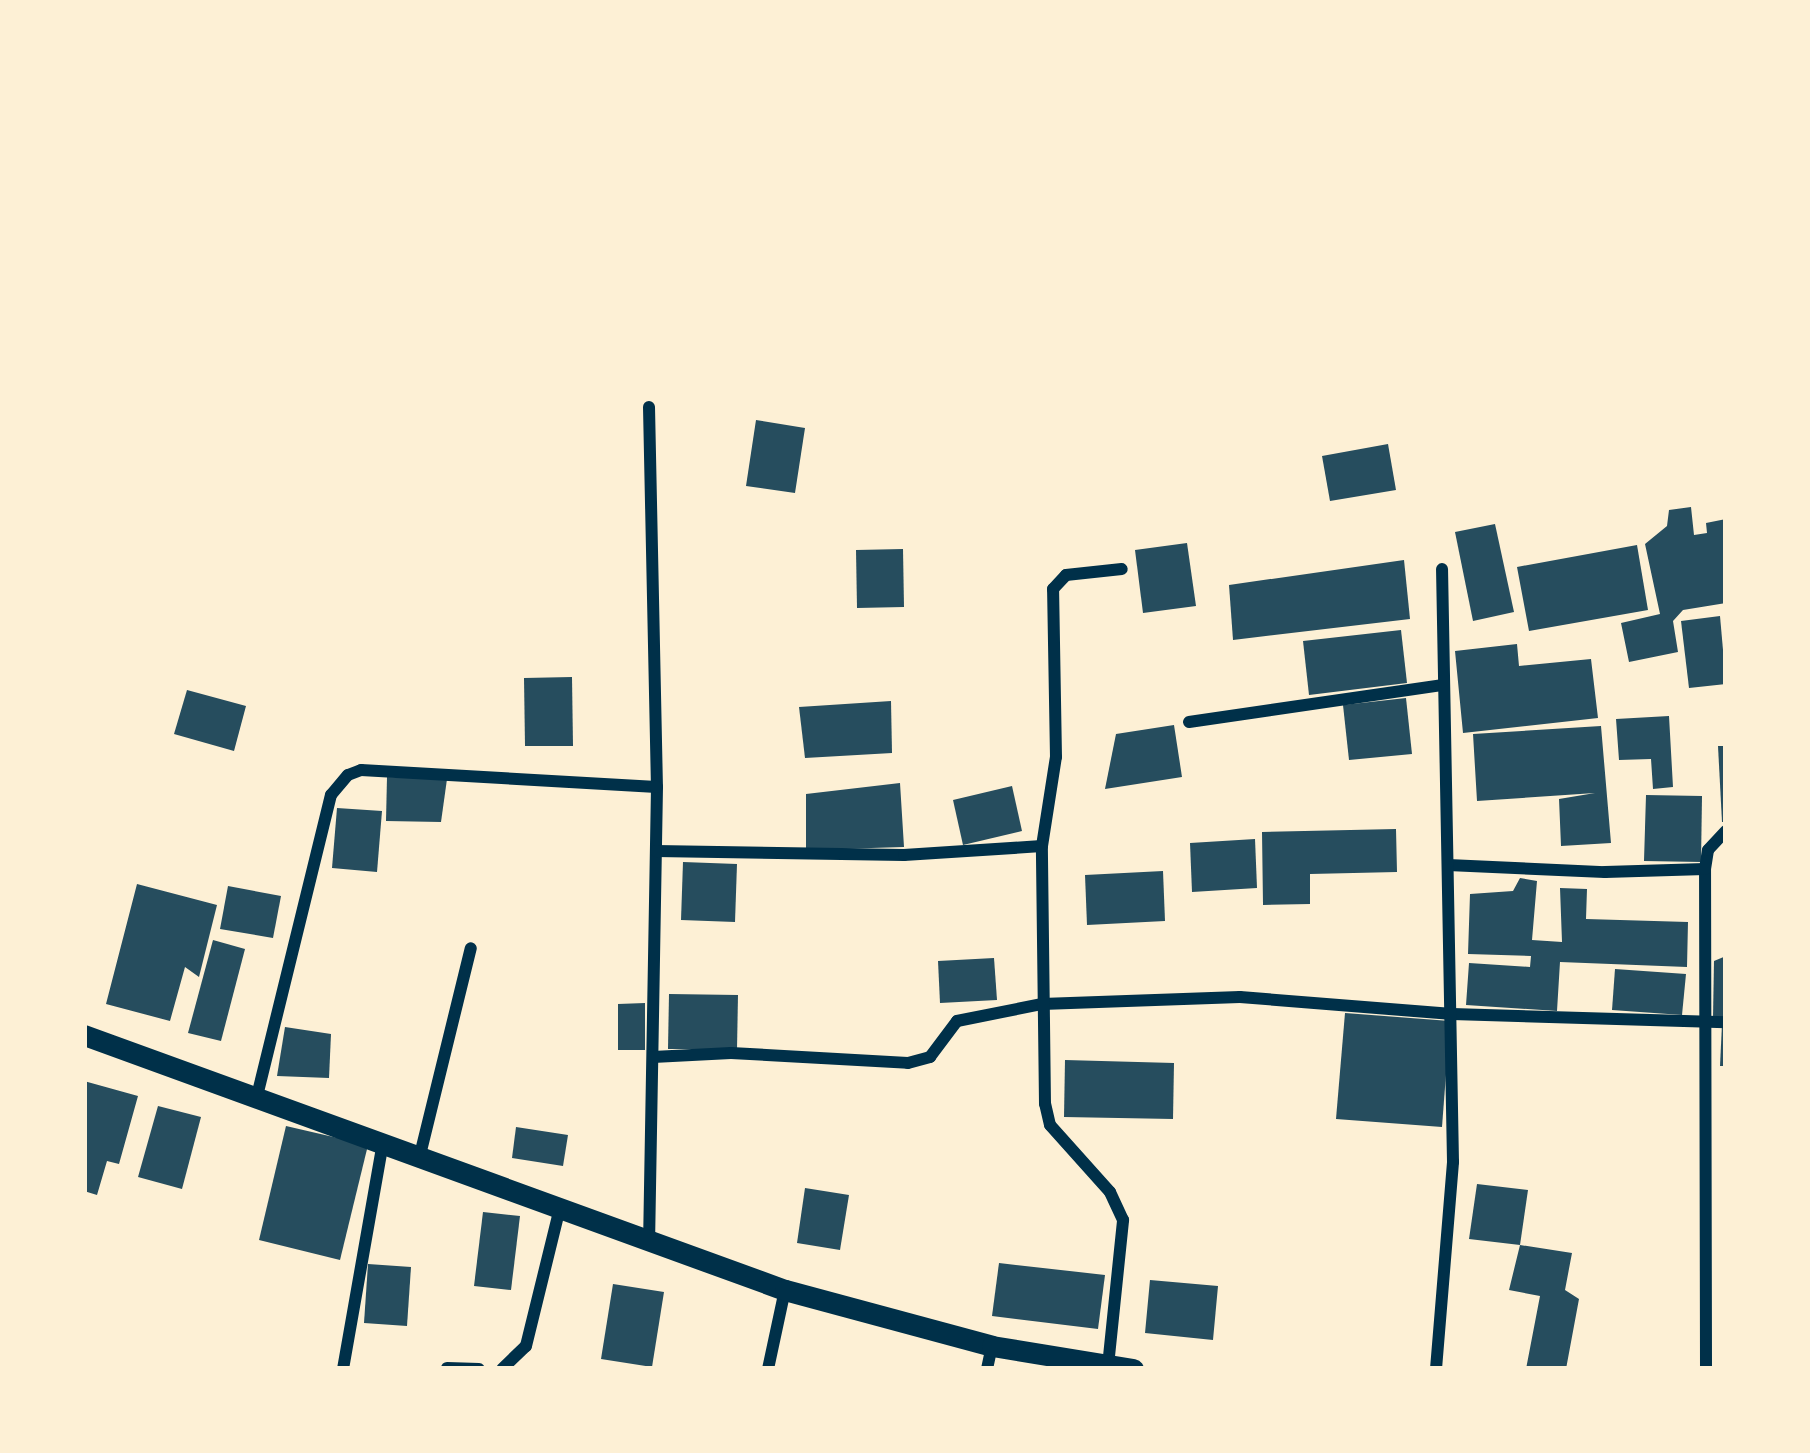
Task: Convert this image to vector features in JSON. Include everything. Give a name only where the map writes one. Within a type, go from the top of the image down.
[{"type":"street","points":[[649,406],[656,787],[649,1239]]},
{"type":"street","points":[[1108,1366],[1123,1220],[1110,1192],[1050,1125],[1042,1004],[1042,846],[1056,757],[1053,590],[1066,575],[1122,569]]},
{"type":"street","points":[[1436,1369],[1453,1162],[1442,569]]},
{"type":"street","points":[[1189,722],[1443,685]]},
{"type":"street","points":[[257,1096],[331,795],[348,775],[361,770],[656,787]]},
{"type":"street","points":[[1706,1369],[1705,869],[1708,850],[1726,831]]},
{"type":"street","points":[[656,851],[859,855],[1042,846]]},
{"type":"street","points":[[1448,865],[1606,872],[1705,869]]},
{"type":"street","points":[[419,1160],[471,948]]},
{"type":"street","points":[[653,1057],[731,1053],[908,1063],[930,1057],[957,1021],[1042,1004],[1240,997],[1452,1014],[1726,1022]]},
{"type":"street","points":[[84,1035],[257,1096],[382,1148],[989,1358],[1133,1369]]},
{"type":"street","points":[[343,1369],[382,1148]]},
{"type":"street","points":[[502,1369],[526,1346],[560,1208]]},
{"type":"street","points":[[768,1369],[785,1290]]},
{"type":"street","points":[[447,1367],[479,1369]]},
{"type":"building","points":[[756,420],[805,428],[795,493],[746,486]]},
{"type":"building","points":[[1388,444],[1396,490],[1330,501],[1322,456]]},
{"type":"building","points":[[1691,507],[1694,535],[1707,533],[1706,523],[1726,519],[1726,603],[1683,610],[1673,621],[1678,652],[1629,662],[1621,623],[1660,614],[1645,544],[1667,526],[1669,510]]},
{"type":"building","points":[[1495,524],[1514,612],[1473,621],[1455,532]]},
{"type":"building","points":[[1187,543],[1196,606],[1143,613],[1135,550]]},
{"type":"building","points":[[1637,545],[1648,610],[1529,631],[1517,567]]},
{"type":"building","points":[[903,549],[904,607],[857,608],[856,550]]},
{"type":"building","points":[[1404,560],[1410,619],[1233,640],[1229,585]]},
{"type":"building","points":[[1720,616],[1726,684],[1689,688],[1681,621]]},
{"type":"building","points":[[1401,630],[1407,683],[1309,695],[1303,641]]},
{"type":"building","points":[[1517,644],[1519,666],[1591,659],[1598,718],[1463,733],[1455,651]]},
{"type":"building","points":[[572,677],[573,746],[525,746],[524,678]]},
{"type":"building","points":[[187,690],[246,706],[234,751],[174,734]]},
{"type":"building","points":[[1406,698],[1412,754],[1349,760],[1343,705]]},
{"type":"building","points":[[891,701],[892,753],[805,758],[799,707]]},
{"type":"building","points":[[1669,716],[1673,787],[1653,789],[1651,759],[1619,760],[1616,719]]},
{"type":"building","points":[[1174,725],[1182,777],[1105,789],[1116,734]]},
{"type":"building","points":[[1601,726],[1611,843],[1561,846],[1559,799],[1595,793],[1477,801],[1473,734]]},
{"type":"building","points":[[1718,746],[1726,746],[1726,822],[1722,822]]},
{"type":"building","points":[[387,777],[447,779],[441,822],[386,821]]},
{"type":"building","points":[[900,783],[904,847],[806,850],[806,794]]},
{"type":"building","points":[[1012,786],[1022,831],[963,845],[953,800]]},
{"type":"building","points":[[1646,795],[1702,796],[1701,862],[1644,861]]},
{"type":"building","points":[[337,808],[382,811],[377,872],[332,868]]},
{"type":"building","points":[[1396,829],[1397,872],[1310,874],[1310,904],[1263,905],[1262,832]]},
{"type":"building","points":[[1255,839],[1257,888],[1192,892],[1190,843]]},
{"type":"building","points":[[683,862],[737,864],[735,922],[681,920]]},
{"type":"building","points":[[1163,871],[1165,921],[1087,925],[1085,875]]},
{"type":"building","points":[[1520,878],[1537,881],[1532,940],[1562,942],[1560,888],[1587,889],[1586,919],[1688,922],[1687,967],[1560,962],[1557,1011],[1466,1005],[1469,963],[1530,967],[1531,956],[1468,954],[1470,894],[1513,891]]},
{"type":"building","points":[[137,884],[217,905],[199,977],[185,967],[170,1021],[106,1004]]},
{"type":"building","points":[[228,886],[281,896],[273,938],[220,929]]},
{"type":"building","points":[[213,940],[245,949],[221,1041],[188,1033]]},
{"type":"building","points":[[1726,956],[1726,1018],[1713,1018],[1714,961]]},
{"type":"building","points":[[994,958],[997,1000],[940,1003],[938,961]]},
{"type":"building","points":[[1615,969],[1686,974],[1682,1015],[1612,1010]]},
{"type":"building","points":[[669,994],[738,995],[737,1049],[668,1049]]},
{"type":"building","points":[[645,1003],[645,1050],[618,1050],[618,1004]]},
{"type":"building","points":[[1345,1013],[1450,1021],[1442,1127],[1336,1119]]},
{"type":"building","points":[[1722,1024],[1726,1024],[1726,1066],[1720,1066]]},
{"type":"building","points":[[285,1027],[331,1034],[329,1078],[277,1076]]},
{"type":"building","points":[[1065,1060],[1174,1063],[1173,1119],[1064,1117]]},
{"type":"building","points":[[84,1081],[138,1096],[119,1164],[107,1161],[97,1195],[84,1191]]},
{"type":"building","points":[[158,1106],[201,1117],[182,1189],[138,1177]]},
{"type":"building","points":[[286,1126],[368,1145],[340,1260],[259,1240]]},
{"type":"building","points":[[516,1127],[568,1135],[563,1166],[512,1158]]},
{"type":"building","points":[[1477,1184],[1528,1190],[1520,1245],[1469,1239]]},
{"type":"building","points":[[805,1188],[849,1195],[840,1250],[797,1243]]},
{"type":"building","points":[[483,1212],[520,1216],[511,1290],[474,1286]]},
{"type":"building","points":[[1520,1245],[1572,1253],[1565,1290],[1579,1299],[1566,1369],[1526,1369],[1540,1296],[1509,1290]]},
{"type":"building","points":[[999,1263],[1105,1275],[1098,1329],[992,1316]]},
{"type":"building","points":[[368,1264],[411,1267],[407,1326],[364,1323]]},
{"type":"building","points":[[1150,1280],[1218,1286],[1213,1340],[1145,1333]]},
{"type":"building","points":[[613,1284],[664,1292],[652,1367],[601,1359]]}]
